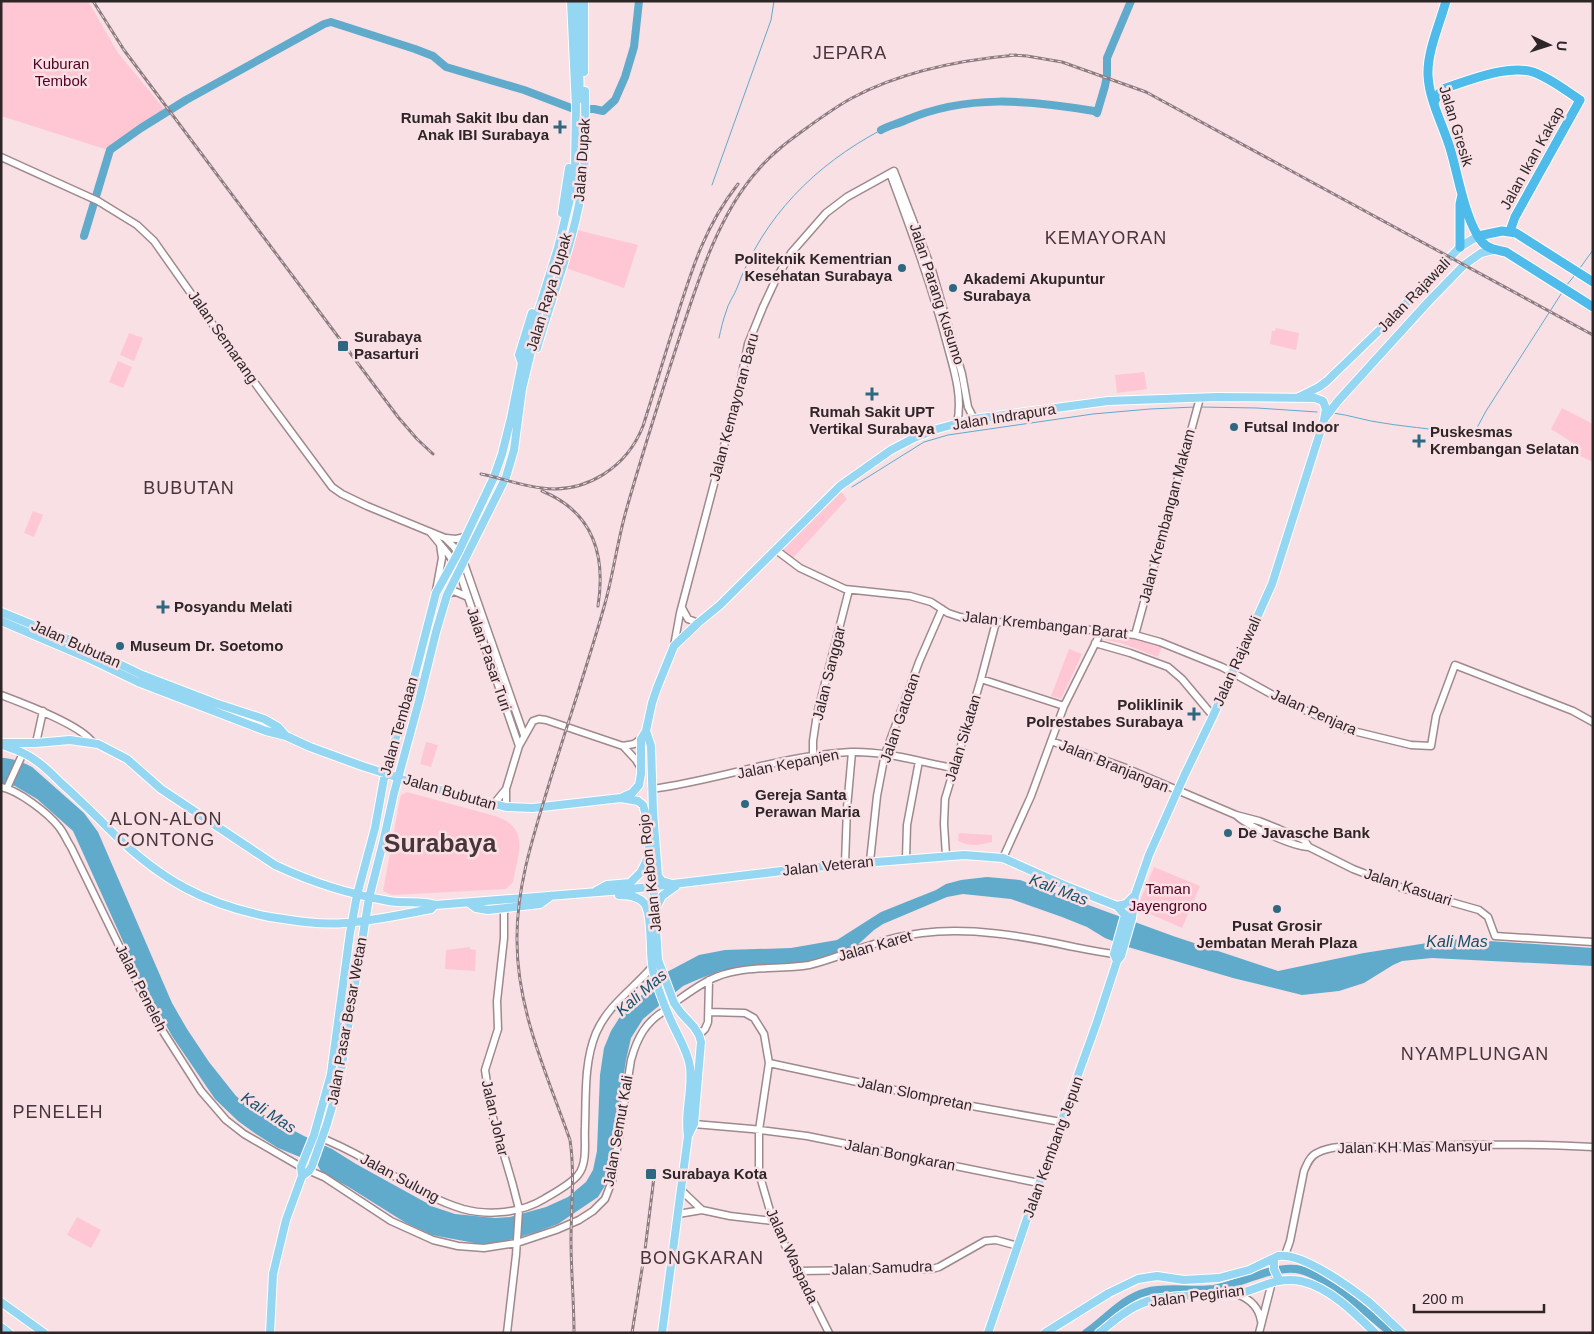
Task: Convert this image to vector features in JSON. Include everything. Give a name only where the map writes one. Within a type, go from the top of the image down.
[{"type":"highway","name":"Jalan Gresik","points":[[1446,1],[1429,62],[1428,81],[1450,148],[1462,194],[1478,236],[1483,243],[1493,250]]},
{"type":"highway","name":"Jalan Ikan Kakap","points":[[1443,89],[1511,70],[1523,70],[1543,77],[1580,100],[1515,217],[1510,231]]},
{"type":"highway","points":[[1428,81],[1443,89],[1437,96],[1434,104]]},
{"type":"highway","points":[[1460,247],[1460,204],[1462,194]]},
{"type":"highway","points":[[1478,236],[1502,230],[1516,233],[1593,282]]},
{"type":"highway","points":[[1493,250],[1506,252],[1593,307]]},
{"type":"main road","name":"Jalan Dupak","points":[[567,1],[578,109]]},
{"type":"main road","name":"Jalan Raya Dupak","points":[[571,1],[578,109]]},
{"type":"main road","name":"Jalan Raya Dupak","points":[[459,571],[505,480],[515,443],[524,366],[532,346],[576,196],[579,158],[577,1]]},
{"type":"main road","name":"Jalan Dupak","points":[[562,223],[578,109],[584,1]]},
{"type":"main road","name":"Jalan Raya Dupak","points":[[453,561],[494,477],[505,442],[542,288],[571,195],[579,158]]},
{"type":"main road","name":"Jalan Rajawali","points":[[1295,399],[1327,381],[1393,317],[1460,247],[1478,236]]},
{"type":"main road","name":"Jalan Rajawali","points":[[1128,916],[1154,842],[1272,584],[1324,420],[1338,401],[1464,265],[1481,253],[1493,250]]},
{"type":"main road","points":[[1393,317],[1405,327]]},
{"type":"main road","points":[[1295,399],[1315,398],[1321,400],[1326,406],[1324,420]]},
{"type":"main road","name":"Jalan Indrapura","points":[[646,731],[652,703],[664,667],[674,646],[720,605],[840,486],[891,450],[916,437],[974,419],[1108,401],[1197,407],[1295,399]]},
{"type":"main road","points":[[505,442],[515,443]]},
{"type":"main road","name":"Jalan Tembaan","points":[[357,895],[375,828],[385,773],[413,682],[425,631],[436,593],[453,561]]},
{"type":"main road","name":"Jalan Tembaan","points":[[370,898],[398,777],[436,632],[447,595],[459,571]]},
{"type":"main road","name":"Jalan Bubutan","points":[[1,612],[70,640],[142,675],[215,703],[264,719],[278,727],[286,736]]},
{"type":"main road","points":[[1,620],[12,617]]},
{"type":"main road","name":"Jalan Bubutan","points":[[1,620],[147,686],[385,773],[493,805],[533,808],[621,798]]},
{"type":"main road","points":[[88,658],[102,656]]},
{"type":"main road","points":[[142,675],[147,686]]},
{"type":"main road","points":[[641,739],[646,731]]},
{"type":"main road","name":"Jalan Kebon Rojo","points":[[646,731],[651,746],[658,876],[662,881],[678,884]]},
{"type":"main road","name":"Jalan Kebon Rojo","points":[[621,798],[632,793],[640,780],[641,739]]},
{"type":"main road","points":[[1,744],[70,740],[93,743],[127,759],[161,789],[275,865],[317,883],[357,895],[400,903],[430,903],[435,906]]},
{"type":"main road","points":[[1,744],[47,769],[131,850],[190,891],[220,904],[288,920],[325,924],[365,921],[429,909],[435,906],[469,903],[479,910],[540,904],[551,896],[592,893],[607,884],[630,883],[641,872],[650,847]]},
{"type":"main road","name":"Jalan Kebon Rojo","points":[[621,798],[638,801],[643,805],[646,812],[655,911],[658,960],[656,970]]},
{"type":"main road","name":"Jalan Veteran","points":[[592,893],[870,861],[964,854],[1002,858],[1116,906]]},
{"type":"main road","points":[[655,911],[662,896],[678,884]]},
{"type":"main road","points":[[469,903],[472,899],[480,896],[542,891],[551,896]]},
{"type":"main road","name":"Jalan Kebon Rojo","points":[[592,893],[607,896],[628,895],[644,903],[649,922],[656,970]]},
{"type":"main road","name":"Jalan Pasar Besar Wetan","points":[[302,1164],[313,1137],[331,1074],[357,895]]},
{"type":"main road","points":[[1116,906],[1126,904],[1135,895]]},
{"type":"main road","name":"Jalan Pasar Besar Wetan","points":[[311,1168],[331,1113],[344,1055],[370,898]]},
{"type":"main road","points":[[1116,906],[1128,916]]},
{"type":"main road","name":"Jalan Kembang Jepun","points":[[988,1333],[1097,1022],[1115,957],[1121,956],[1120,944],[1128,916]]},
{"type":"main road","points":[[656,970],[681,1014],[699,1035],[700,1049],[694,1124],[688,1136]]},
{"type":"main road","points":[[656,970],[665,1007],[686,1053],[690,1068],[686,1124],[688,1136],[662,1333]]},
{"type":"main road","points":[[320,1111],[325,1115],[331,1113]]},
{"type":"main road","points":[[270,1333],[273,1274],[286,1220],[302,1176],[302,1164]]},
{"type":"main road","points":[[302,1176],[311,1168]]},
{"type":"main road","points":[[1046,1333],[1109,1293],[1138,1279],[1157,1276],[1184,1280],[1219,1278],[1249,1270],[1272,1273],[1279,1256],[1297,1258],[1316,1266],[1369,1303],[1402,1333]]},
{"type":"main road","name":"Jalan Pegirian","points":[[1099,1333],[1126,1311],[1141,1303],[1171,1296],[1238,1294],[1272,1273],[1303,1281],[1328,1293],[1355,1314],[1375,1333]]},
{"type":"main road","points":[[1,1302],[44,1333]]},
{"type":"main road","points":[[1,1327],[9,1333]]},
{"type":"street","name":"Jalan Semarang","points":[[1,157],[95,200],[130,220],[154,241],[240,363],[332,487],[367,506],[445,538],[458,552]]},
{"type":"street","name":"Jalan Parang Kusumo","points":[[892,172],[923,253],[932,270],[956,378],[959,409],[957,423]]},
{"type":"street","name":"Jalan Kemayoran Baru","points":[[674,646],[682,608],[738,393],[748,344],[762,307],[791,253],[826,213],[846,197],[892,172]]},
{"type":"street","name":"Jalan Parang Kusumo","points":[[946,330],[962,374],[968,407],[974,419]]},
{"type":"street","points":[[959,409],[968,407]]},
{"type":"street","name":"Jalan Krembangan Makam","points":[[1135,635],[1197,407]]},
{"type":"street","points":[[430,531],[453,561]]},
{"type":"street","points":[[445,538],[456,539],[464,537]]},
{"type":"street","points":[[436,593],[442,558],[439,543]]},
{"type":"street","name":"Jalan Krembangan Barat","points":[[776,550],[786,559],[808,572],[849,590],[910,596],[931,602],[948,613],[960,617],[1135,635],[1179,648],[1232,672]]},
{"type":"street","name":"Jalan Pasar Turi","points":[[458,552],[464,563],[524,735]]},
{"type":"street","name":"Jalan Pasar Turi","points":[[453,561],[459,571],[518,746]]},
{"type":"street","name":"Jalan Sanggar","points":[[813,756],[813,741],[818,714],[849,590]]},
{"type":"street","points":[[447,595],[454,591],[468,597]]},
{"type":"street","points":[[682,608],[688,619],[698,623]]},
{"type":"street","name":"Jalan Gatotan","points":[[870,861],[877,796],[885,754],[919,662],[942,609]]},
{"type":"street","name":"Jalan Sikatan","points":[[946,856],[945,799],[996,622]]},
{"type":"street","points":[[1002,858],[1031,796],[1064,706],[1101,632]]},
{"type":"street","points":[[1095,643],[1168,667],[1182,679],[1213,716]]},
{"type":"street","points":[[492,668],[491,655],[496,655]]},
{"type":"street","name":"Jalan Penjara","points":[[1232,672],[1273,695],[1345,729],[1410,744],[1430,746],[1436,716],[1455,665],[1573,710],[1593,722]]},
{"type":"street","points":[[981,679],[1064,706]]},
{"type":"street","points":[[1,695],[43,711],[88,736],[93,743]]},
{"type":"street","points":[[36,743],[43,711]]},
{"type":"street","name":"Jalan Pasar Turi","points":[[506,807],[506,789],[518,746],[533,721],[539,718],[623,746]]},
{"type":"street","points":[[623,746],[634,744],[641,739]]},
{"type":"street","name":"Jalan Branjangan","points":[[1051,741],[1123,767],[1177,791]]},
{"type":"street","points":[[623,746],[641,768]]},
{"type":"street","points":[[845,864],[852,752]]},
{"type":"street","name":"Jalan Kepanjen","points":[[652,790],[680,786],[813,756],[852,752],[885,754],[953,768]]},
{"type":"street","points":[[5,787],[21,756]]},
{"type":"street","points":[[906,859],[907,825],[919,762]]},
{"type":"street","name":"Jalan Peneleh","points":[[5,787],[19,794],[59,827],[71,847],[146,1001],[201,1091],[226,1120],[244,1134],[302,1164]]},
{"type":"street","name":"Jalan Pasar Turi","points":[[493,805],[506,789]]},
{"type":"street","name":"Jalan Kasuari","points":[[1177,791],[1236,815],[1249,825],[1299,846],[1309,847],[1353,869],[1405,889],[1479,910],[1488,917],[1495,936],[1593,942]]},
{"type":"street","name":"Jalan Johar","points":[[504,908],[504,938],[497,1001],[498,1030],[485,1070],[492,1114],[519,1212],[518,1240],[507,1333]]},
{"type":"street","name":"Jalan Karet","points":[[673,1001],[709,980],[724,974],[746,970],[813,964],[893,938],[923,933],[947,931],[974,932],[1018,937],[1065,945],[1115,957]]},
{"type":"street","name":"Jalan Sulung","points":[[313,1137],[369,1161],[423,1193],[463,1209],[482,1212],[519,1212],[535,1205],[580,1173],[584,1159],[587,1076],[591,1050],[596,1034],[614,1005],[656,970]]},
{"type":"street","points":[[699,1035],[707,1026],[709,980]]},
{"type":"street","name":"Jalan Semut Kali","points":[[302,1164],[391,1221],[433,1240],[458,1246],[484,1248],[556,1230],[579,1220],[605,1199],[612,1181],[631,1060],[636,1042],[644,1028],[665,1007]]},
{"type":"street","name":"Jalan Waspada","points":[[709,1012],[745,1013],[754,1018],[764,1034],[769,1063],[759,1130],[759,1173],[773,1221],[828,1333]]},
{"type":"street","name":"Jalan Slompretan","points":[[769,1063],[977,1108],[1061,1122]]},
{"type":"street","name":"Jalan Bongkaran","points":[[694,1124],[816,1138],[1039,1183]]},
{"type":"street","name":"Jalan KH Mas Mansyur","points":[[1279,1256],[1290,1241],[1304,1171],[1314,1155],[1326,1150],[1345,1147],[1466,1145],[1593,1147]]},
{"type":"street","points":[[681,1190],[702,1210]]},
{"type":"street","points":[[678,1214],[702,1210],[730,1216],[773,1221]]},
{"type":"street","name":"Jalan Samudra","points":[[799,1271],[932,1269],[949,1262],[985,1241],[996,1240],[1018,1246]]},
{"type":"street","points":[[1259,1333],[1272,1273]]},
{"type":"street","points":[[1238,1294],[1256,1307],[1261,1325]]},
{"type":"green space","name":"Kuburan Tembok","points":[[1,1],[88,1],[118,53],[165,110],[108,150],[1,116]]},
{"type":"green space","points":[[577,230],[638,245],[624,288],[566,268]]},
{"type":"green space","points":[[1276,328],[1299,333],[1296,350],[1270,344],[1272,331],[1275,331]]},
{"type":"green space","points":[[129,333],[143,338],[134,361],[120,355]]},
{"type":"green space","points":[[118,361],[132,367],[123,388],[109,382]]},
{"type":"green space","points":[[1144,372],[1147,389],[1117,393],[1115,375]]},
{"type":"green space","points":[[1562,408],[1593,424],[1593,462],[1578,455],[1581,448],[1551,429]]},
{"type":"green space","points":[[840,490],[847,499],[792,559],[780,550]]},
{"type":"green space","points":[[33,511],[43,515],[34,537],[24,533]]},
{"type":"green space","points":[[1106,635],[1127,637],[1162,646],[1158,657],[1121,643],[1105,640]]},
{"type":"green space","points":[[1069,649],[1082,654],[1061,699],[1051,696]]},
{"type":"green space","points":[[426,742],[438,745],[431,767],[420,764]]},
{"type":"green space","points":[[407,792],[495,816],[514,827],[518,835],[519,852],[513,882],[506,889],[392,895],[383,891],[400,799],[401,795]]},
{"type":"green space","points":[[959,833],[992,835],[992,842],[979,845],[967,844],[958,841]]},
{"type":"green space","name":"Taman Jayengrono","points":[[1154,867],[1200,886],[1182,928],[1137,908]]},
{"type":"green space","points":[[470,947],[470,949],[476,950],[475,971],[445,969],[446,950]]},
{"type":"green space","points":[[77,1217],[101,1230],[91,1248],[67,1235]]},
{"type":"water","name":"Kali Mas","points":[[1,758],[17,761],[32,767],[84,813],[98,832],[172,1003],[209,1062],[236,1096],[251,1108],[332,1149],[434,1207],[455,1214],[495,1218],[510,1217],[546,1207],[568,1197],[586,1182],[593,1170],[597,1151],[600,1075],[604,1048],[611,1031],[623,1012],[667,972],[699,955],[725,950],[791,948],[837,940],[881,912],[936,890],[946,884],[961,880],[987,877],[1020,880],[1173,936],[1278,971],[1364,953],[1459,939],[1593,948],[1593,966],[1432,958],[1402,961],[1364,983],[1339,991],[1302,995],[1233,978],[1128,947],[1105,938],[1087,927],[1011,899],[963,894],[947,897],[883,924],[852,950],[813,962],[720,971],[683,986],[643,1019],[631,1038],[610,1169],[606,1184],[598,1197],[558,1224],[498,1243],[480,1244],[432,1235],[406,1223],[347,1186],[322,1173],[317,1164],[278,1148],[256,1134],[238,1121],[215,1099],[172,1036],[136,970],[73,831],[37,799],[15,786],[1,783]]},
{"type":"waterway","points":[[84,236],[110,150],[186,100],[324,24],[331,22],[415,49],[433,56],[446,67],[524,90],[574,109],[603,111],[615,100],[625,77],[634,47],[639,1]]},
{"type":"waterway","points":[[712,185],[771,20],[774,1]]},
{"type":"waterway","points":[[881,130],[929,112],[975,103],[1022,102],[1094,111],[1097,113],[1105,86],[1107,58],[1131,1]]},
{"type":"waterway","points":[[719,338],[727,309],[748,262],[761,238],[777,216],[794,195],[834,159],[881,130]]},
{"type":"waterway","points":[[1580,268],[1593,250]]},
{"type":"waterway","points":[[1566,286],[1575,275]]},
{"type":"waterway","points":[[1333,413],[1472,437],[1486,411],[1563,291]]},
{"type":"waterway","points":[[852,487],[924,442],[948,435],[1093,414],[1195,407]]},
{"type":"waterway","points":[[1199,407],[1317,412]]},
{"type":"waterway","points":[[1086,1333],[1122,1304],[1146,1292],[1163,1289],[1214,1289],[1266,1273],[1287,1269],[1307,1272],[1319,1278],[1345,1295],[1391,1333]]},
{"type":"railway","points":[[93,1],[124,50],[398,417],[433,454]]},
{"type":"railway","points":[[1010,55],[1062,62],[1146,92],[1593,335]]},
{"type":"railway","points":[[574,1333],[570,1140],[534,1041],[527,1015],[518,964],[517,937],[520,898],[527,859],[604,607],[632,490],[693,297],[710,252],[731,208],[763,164],[795,137],[846,101],[891,81],[932,68],[1016,55]]},
{"type":"railway","points":[[481,474],[534,487],[558,489],[574,487],[603,475],[627,454],[643,426],[700,250],[716,217],[738,184]]},
{"type":"railway","points":[[542,491],[559,500],[573,511],[584,523],[592,537],[600,569],[598,606]]},
{"type":"railway","points":[[632,1333],[655,1169]]},
{"type":"place","name":"Rumah Sakit Ibu dan Anak IBI Surabaya","points":[[560,127]]},
{"type":"place","name":"Politeknik Kementrian Kesehatan Surabaya","points":[[902,268]]},
{"type":"place","name":"Akademi Akupuntur Surabaya","points":[[953,288]]},
{"type":"place","name":"Surabaya Pasarturi","points":[[343,346]]},
{"type":"place","name":"Rumah Sakit UPT Vertikal Surabaya","points":[[872,394]]},
{"type":"place","name":"Futsal Indoor","points":[[1234,427]]},
{"type":"place","name":"Puskesmas Krembangan Selatan","points":[[1419,441]]},
{"type":"place","name":"Posyandu Melati","points":[[163,607]]},
{"type":"place","name":"Museum Dr. Soetomo","points":[[120,646]]},
{"type":"place","name":"Poliklinik Polrestabes Surabaya","points":[[1194,714]]},
{"type":"place","name":"Gereja Santa Perawan Maria","points":[[745,804]]},
{"type":"place","name":"De Javasche Bank","points":[[1228,833]]},
{"type":"place","name":"Pusat Grosir Jembatan Merah Plaza","points":[[1277,909]]},
{"type":"place","name":"Surabaya Kota","points":[[651,1174]]},
{"type":"district","name":"JEPARA","points":[[850,53]]},
{"type":"district","name":"KEMAYORAN","points":[[1106,238]]},
{"type":"district","name":"BUBUTAN","points":[[189,488]]},
{"type":"district","name":"ALON-ALON CONTONG","points":[[166,830]]},
{"type":"district","name":"Surabaya","points":[[440,843]]},
{"type":"district","name":"NYAMPLUNGAN","points":[[1475,1054]]},
{"type":"district","name":"PENELEH","points":[[58,1112]]},
{"type":"district","name":"BONGKARAN","points":[[702,1258]]}]
